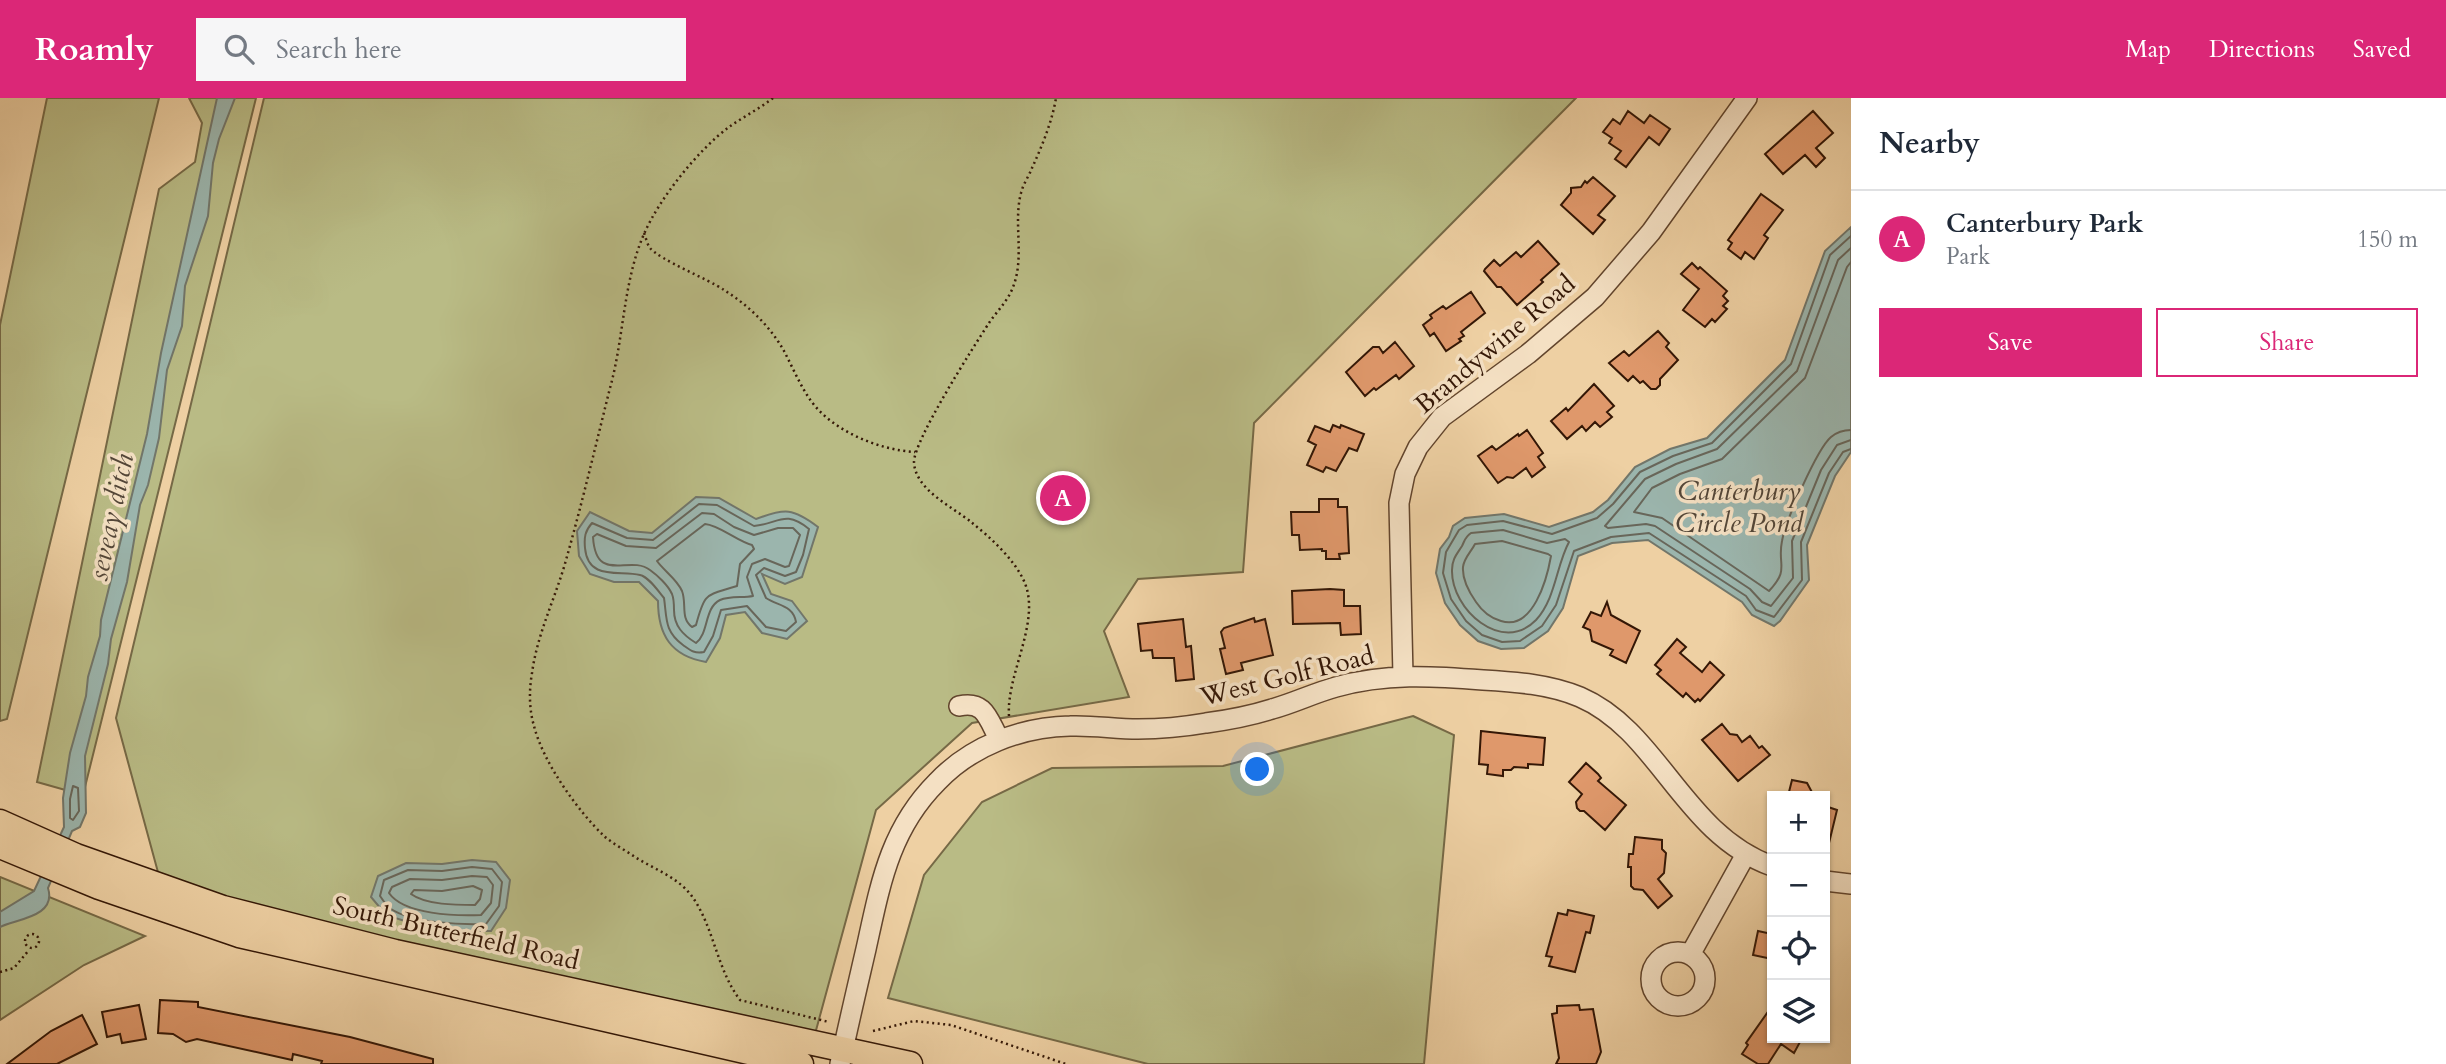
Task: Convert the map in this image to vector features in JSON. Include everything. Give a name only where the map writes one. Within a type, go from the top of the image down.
[{"type":"main road","name":"South Butterfield Road","points":[[0,822],[99,887],[239,935],[801,1064]]},
{"type":"main road","name":"South Butterfield Road","points":[[0,846],[56,858],[223,908],[395,952],[841,1058],[910,1064]]},
{"type":"street","name":"Brandywine Road","points":[[1404,676],[1399,503],[1405,474],[1418,447],[1442,417],[1528,354],[1595,297],[1651,232],[1747,98]]},
{"type":"street","name":"West Golf Road","points":[[841,1058],[884,868],[902,827],[918,802],[939,779],[966,758],[999,739],[1014,734],[1054,727],[1138,729],[1180,727],[1236,719],[1274,709],[1335,687],[1404,676],[1522,682],[1556,688],[1583,698],[1605,711],[1625,728],[1704,822],[1746,854],[1767,864]]},
{"type":"street","points":[[959,706],[972,703],[981,708],[999,739]]},
{"type":"street","points":[[1690,955],[1746,854]]},
{"type":"street","points":[[1830,882],[1851,884]]},
{"type":"path","points":[[773,98],[716,138],[677,183],[644,233],[630,278],[611,386],[563,570],[537,648],[531,674],[530,703],[534,726],[557,775],[593,824],[613,842],[681,884],[691,895],[703,916],[726,977],[740,1000],[829,1022]]},
{"type":"path","points":[[1009,716],[1010,689],[1028,614],[1025,583],[1018,570],[989,537],[927,489],[916,471],[915,452],[974,348],[1013,288],[1017,273],[1021,191],[1050,123],[1056,98]]},
{"type":"path","points":[[644,233],[651,250],[725,290],[767,327],[810,400],[821,413],[836,424],[874,443],[915,452]]},
{"type":"path","points":[[0,972],[15,968],[30,948],[37,946],[38,937],[32,934],[25,939],[26,946],[30,948]]},
{"type":"path","points":[[873,1031],[914,1021],[951,1025],[1066,1064]]},
{"type":"green space","points":[[47,98],[159,98],[7,719],[0,721],[0,325]]},
{"type":"green space","points":[[189,98],[256,98],[83,795],[37,782],[159,189],[195,162],[202,123]]},
{"type":"green space","points":[[264,98],[1576,98],[1254,423],[1243,572],[1138,579],[1104,631],[1129,697],[972,723],[876,810],[815,1034],[165,898],[116,718]]},
{"type":"green space","points":[[1413,716],[1454,735],[1424,1064],[1148,1064],[888,998],[924,875],[982,802],[1052,768],[1223,766]]},
{"type":"green space","points":[[0,877],[145,936],[84,965],[0,1020]]},
{"type":"water","points":[[217,98],[235,98],[213,163],[208,216],[185,286],[182,326],[167,370],[159,438],[148,485],[140,505],[127,582],[111,639],[108,664],[85,756],[86,813],[80,827],[72,831],[48,888],[47,905],[33,915],[0,927],[0,912],[34,891],[64,827],[63,798],[70,753],[86,696],[88,677],[100,636],[101,620],[147,434],[161,353]]},
{"type":"water","name":"Canterbury Circle Pond","points":[[1851,227],[1851,452],[1835,476],[1807,545],[1809,580],[1780,621],[1774,626],[1752,615],[1742,602],[1648,540],[1612,543],[1578,556],[1563,608],[1548,631],[1524,648],[1501,649],[1478,641],[1460,625],[1445,603],[1436,573],[1440,549],[1453,526],[1465,518],[1504,514],[1549,527],[1593,512],[1608,500],[1635,467],[1670,449],[1707,438],[1785,360],[1825,251]]},
{"type":"water","points":[[696,497],[719,498],[756,519],[774,513],[795,513],[818,527],[802,577],[785,584],[762,574],[771,594],[792,601],[807,621],[787,639],[762,633],[745,612],[726,615],[720,638],[706,662],[694,659],[675,649],[669,642],[661,624],[658,601],[639,582],[614,582],[590,574],[579,556],[577,531],[590,512],[629,531],[652,533]]},
{"type":"water","points":[[472,860],[496,862],[510,880],[506,908],[491,931],[456,931],[417,925],[386,915],[371,897],[378,876],[406,863],[442,864]]},
{"type":"building","points":[[1628,111],[1644,123],[1650,115],[1670,129],[1659,145],[1649,137],[1626,167],[1615,159],[1621,151],[1609,143],[1612,138],[1603,132],[1613,119],[1620,124]]},
{"type":"building","points":[[1813,111],[1833,133],[1816,148],[1825,158],[1816,167],[1805,155],[1783,174],[1765,154]]},
{"type":"building","points":[[1593,177],[1615,196],[1598,215],[1605,220],[1593,234],[1561,205],[1571,193],[1571,188],[1581,187]]},
{"type":"building","points":[[1761,194],[1783,210],[1764,235],[1768,238],[1754,259],[1745,252],[1741,259],[1728,249],[1732,243],[1728,240]]},
{"type":"building","points":[[1538,241],[1559,264],[1517,305],[1484,271],[1494,260],[1500,266],[1516,252],[1521,257]]},
{"type":"building","points":[[1692,263],[1727,291],[1723,296],[1728,301],[1723,306],[1727,309],[1715,322],[1712,319],[1705,327],[1683,310],[1699,289],[1681,274]]},
{"type":"building","points":[[1471,292],[1485,313],[1461,332],[1464,336],[1459,339],[1461,341],[1446,351],[1434,333],[1430,336],[1423,325],[1432,318],[1430,315],[1443,306],[1446,309]]},
{"type":"building","points":[[1658,331],[1669,343],[1666,347],[1678,360],[1660,379],[1660,385],[1656,389],[1651,389],[1643,381],[1640,383],[1633,376],[1628,381],[1609,363],[1624,351],[1629,356]]},
{"type":"building","points":[[1395,342],[1414,366],[1399,379],[1396,375],[1365,396],[1346,372],[1373,347],[1379,347],[1383,353]]},
{"type":"building","points":[[1594,384],[1614,406],[1607,412],[1612,417],[1600,427],[1595,422],[1586,431],[1582,426],[1567,439],[1551,421],[1566,408],[1568,411]]},
{"type":"building","points":[[1333,425],[1340,428],[1341,425],[1364,434],[1357,451],[1349,448],[1336,471],[1326,467],[1323,472],[1307,465],[1316,445],[1308,441],[1315,426],[1330,432]]},
{"type":"building","points":[[1527,430],[1543,453],[1538,457],[1545,467],[1532,477],[1526,468],[1513,478],[1507,477],[1498,483],[1478,456],[1492,446],[1496,450]]},
{"type":"building","points":[[1319,499],[1338,499],[1338,507],[1347,507],[1349,553],[1339,554],[1340,559],[1326,559],[1326,551],[1322,549],[1300,550],[1299,535],[1292,535],[1291,512],[1319,512]]},
{"type":"building","points":[[1344,590],[1344,606],[1360,606],[1361,634],[1341,635],[1340,623],[1293,624],[1292,591]]},
{"type":"building","points":[[1607,602],[1611,615],[1640,631],[1626,663],[1610,655],[1613,650],[1592,641],[1590,630],[1583,627],[1591,612],[1601,616]]},
{"type":"building","points":[[1254,618],[1255,622],[1265,619],[1273,655],[1241,663],[1243,670],[1226,674],[1220,649],[1225,648],[1221,632],[1224,628]]},
{"type":"building","points":[[1183,619],[1186,647],[1191,646],[1194,679],[1176,681],[1174,658],[1153,658],[1152,650],[1141,651],[1138,624]]},
{"type":"building","points":[[1677,639],[1686,647],[1680,653],[1702,672],[1710,662],[1724,675],[1700,701],[1698,699],[1695,702],[1686,693],[1683,697],[1657,674],[1661,670],[1655,665]]},
{"type":"building","points":[[1722,724],[1742,742],[1750,736],[1759,748],[1762,746],[1770,755],[1738,781],[1702,740]]},
{"type":"building","points":[[1481,731],[1545,738],[1543,765],[1528,764],[1528,768],[1514,767],[1511,770],[1503,770],[1503,776],[1487,774],[1488,765],[1479,764]]},
{"type":"building","points":[[1586,763],[1601,778],[1598,781],[1626,805],[1605,830],[1577,808],[1576,802],[1582,794],[1569,782]]},
{"type":"building","points":[[1792,780],[1807,783],[1811,791],[1789,791]]},
{"type":"building","points":[[1830,808],[1837,810],[1830,839]]},
{"type":"building","points":[[1635,837],[1662,840],[1662,849],[1666,853],[1664,873],[1658,879],[1672,896],[1658,908],[1643,890],[1631,886],[1629,854],[1633,854]]},
{"type":"building","points":[[1568,910],[1594,916],[1590,933],[1586,932],[1575,972],[1549,966],[1552,957],[1546,956],[1558,913],[1567,915]]},
{"type":"building","points":[[1758,931],[1767,933],[1767,958],[1753,955]]},
{"type":"building","points":[[160,1000],[198,1002],[198,1007],[350,1037],[433,1059],[433,1064],[321,1064],[322,1061],[293,1054],[292,1060],[197,1039],[186,1042],[173,1034],[158,1033]]},
{"type":"building","points":[[139,1005],[146,1039],[122,1043],[120,1034],[107,1037],[102,1012]]},
{"type":"building","points":[[1579,1005],[1580,1010],[1593,1009],[1601,1052],[1596,1064],[1556,1064],[1559,1058],[1552,1014],[1557,1013],[1557,1006]]},
{"type":"building","points":[[1767,1013],[1767,1043],[1799,1043],[1794,1053],[1781,1044],[1768,1064],[1758,1064],[1742,1054],[1748,1045],[1746,1043]]},
{"type":"building","points":[[82,1015],[97,1044],[57,1064],[7,1064],[51,1031]]},
{"type":"place","name":"Canterbury Park","points":[[1063,498]]},
{"type":"water label","name":"seveay ditch","points":[[111,517]]}]
